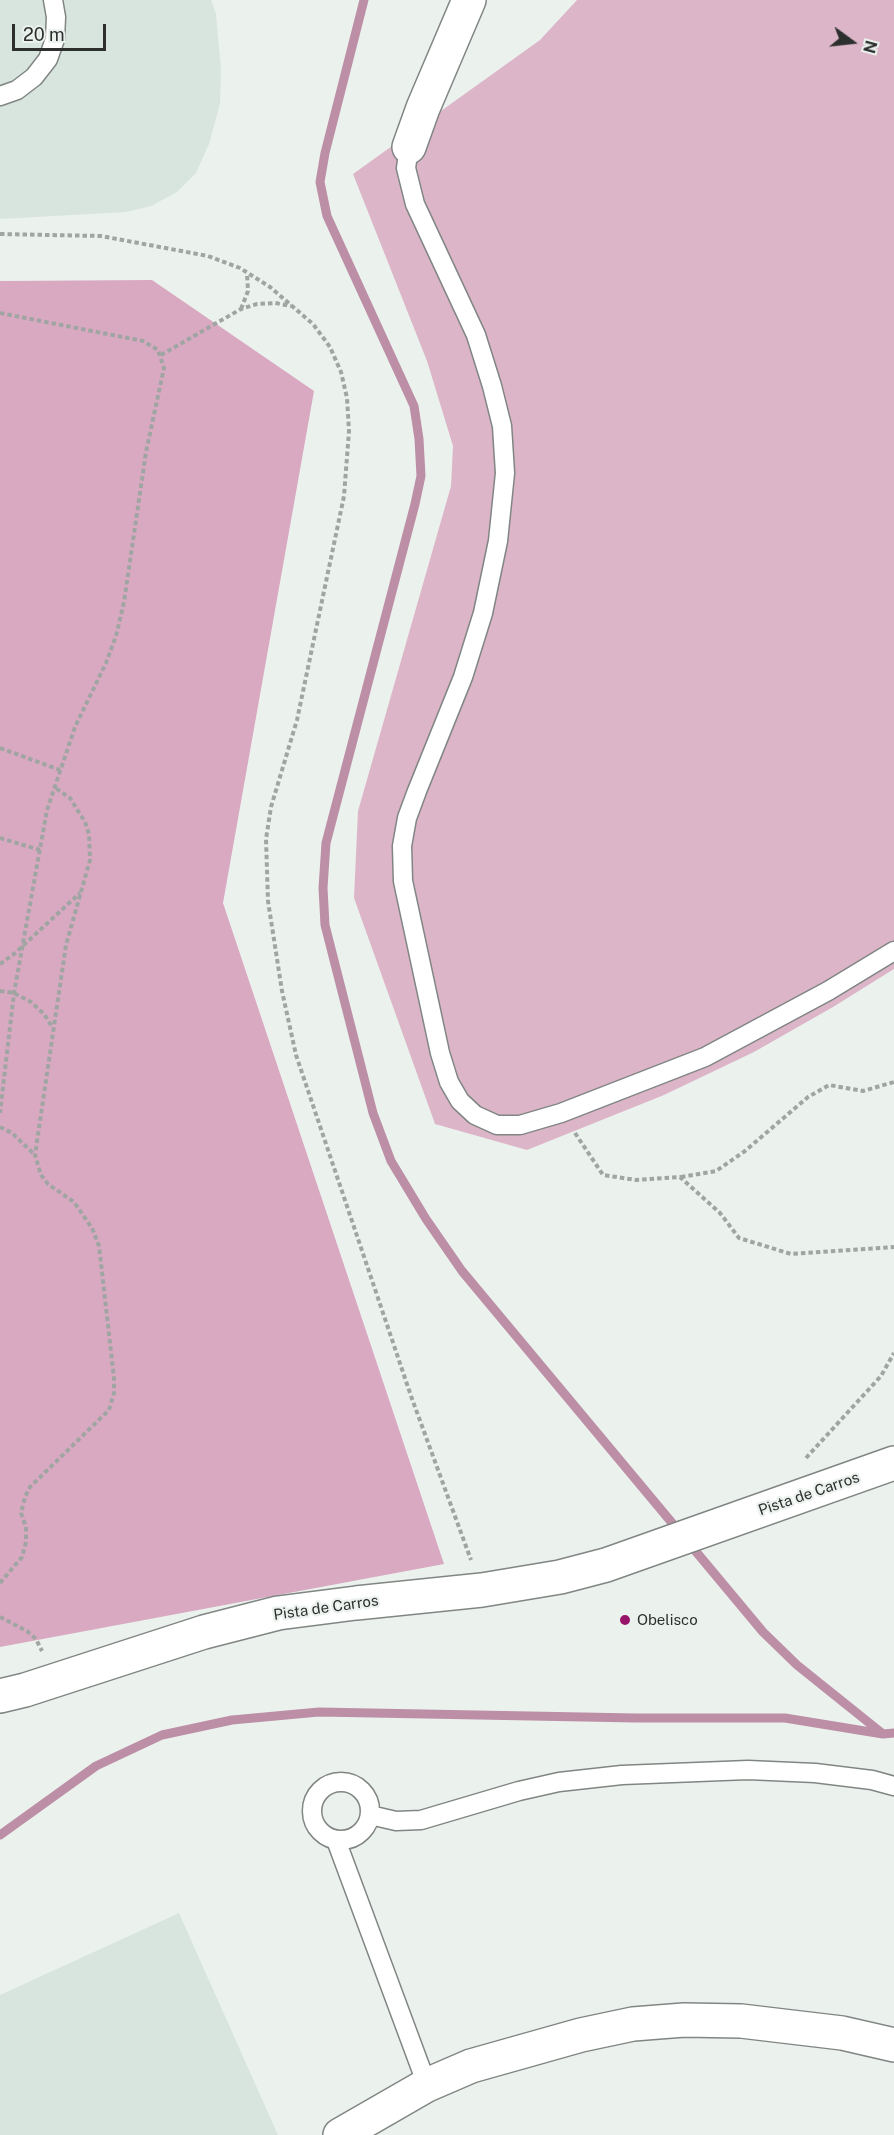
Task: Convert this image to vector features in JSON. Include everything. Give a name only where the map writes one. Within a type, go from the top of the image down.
[{"type":"street","points":[[409,147],[469,0]]},
{"type":"street","name":"Pista de Carros","points":[[0,1696],[159,1646],[278,1613],[482,1590],[606,1565],[894,1463]]},
{"type":"street","points":[[340,2135],[427,2085],[471,2066],[581,2035],[633,2024],[684,2020],[741,2021],[842,2033],[894,2045]]},
{"type":"lane","points":[[0,96],[17,90],[34,77],[48,59],[55,39],[56,17],[53,0]]},
{"type":"lane","points":[[409,147],[406,168],[416,204],[476,335],[492,386],[502,426],[505,473],[498,541],[483,613],[464,676],[407,818],[402,846],[403,881],[440,1053],[449,1082],[460,1101],[475,1115],[497,1125],[520,1125],[561,1113],[705,1057],[828,991],[894,951]]},
{"type":"lane","points":[[370,1815],[396,1821],[421,1820],[519,1791],[559,1782],[622,1775],[738,1770],[804,1772],[872,1780],[894,1786]]},
{"type":"lane","points":[[345,1782],[356,1786],[364,1793],[370,1804],[370,1815],[366,1826],[358,1835],[348,1840],[336,1840],[325,1836],[317,1828],[312,1818],[312,1806],[316,1796],[324,1787],[345,1782]]},
{"type":"lane","points":[[336,1840],[427,2085]]},
{"type":"path","points":[[0,234],[101,236],[208,256],[247,272],[313,324],[330,347],[341,372],[347,398],[349,431],[344,496],[297,720],[271,807],[265,866],[269,912],[282,991],[296,1055],[411,1396],[482,1590]]},
{"type":"path","points":[[241,309],[248,291],[247,272]]},
{"type":"path","points":[[161,355],[241,309],[257,304],[275,303],[292,306]]},
{"type":"path","points":[[0,313],[143,341],[151,344],[161,355],[164,368],[146,452],[124,602],[106,663],[75,727],[47,810],[14,993],[0,1113]]},
{"type":"path","points":[[0,748],[60,770]]},
{"type":"path","points":[[35,1155],[66,945],[90,860],[89,834],[79,809],[70,798],[54,787]]},
{"type":"path","points":[[0,838],[40,850]]},
{"type":"path","points":[[0,964],[81,893]]},
{"type":"path","points":[[0,991],[14,993],[31,1002],[44,1014],[53,1028]]},
{"type":"path","points":[[561,1113],[603,1175],[636,1180],[680,1177],[716,1171],[746,1151],[808,1097],[829,1085],[863,1091],[894,1082]]},
{"type":"path","points":[[0,1127],[25,1143],[35,1155],[41,1175],[48,1184],[74,1202],[92,1228],[99,1246],[114,1378],[114,1393],[109,1410],[30,1487],[24,1497],[21,1513],[26,1527],[26,1542],[22,1557],[0,1583]]},
{"type":"path","points":[[680,1177],[720,1213],[739,1238],[790,1254],[894,1247]]},
{"type":"path","points":[[800,1466],[881,1376],[894,1353]]},
{"type":"path","points":[[0,1617],[27,1631],[36,1639],[45,1660],[43,1684]]},
{"type":"shaded area","points":[[0,0],[211,0],[216,14],[221,69],[220,104],[209,144],[196,173],[177,192],[151,206],[126,212],[0,219]]},
{"type":"shaded area","points":[[577,0],[894,0],[894,969],[754,1052],[664,1095],[527,1150],[435,1124],[354,898],[358,811],[451,486],[453,446],[427,361],[353,174],[540,40]]},
{"type":"shaded area","points":[[152,280],[314,391],[223,903],[444,1564],[0,1647],[0,281]]},
{"type":"shaded area","points":[[179,1913],[278,2135],[0,2135],[0,1995]]},
{"type":"waterway","points":[[364,0],[325,153],[320,182],[327,216],[414,406],[421,476],[326,843],[323,888],[325,925],[373,1113],[391,1161],[426,1219],[462,1271],[763,1632],[797,1665],[883,1734]]},
{"type":"waterway","points":[[0,1835],[96,1766],[162,1735],[232,1720],[319,1712],[636,1718],[785,1718],[883,1734],[894,1733]]},
{"type":"place","name":"Obelisco","points":[[625,1620]]}]
